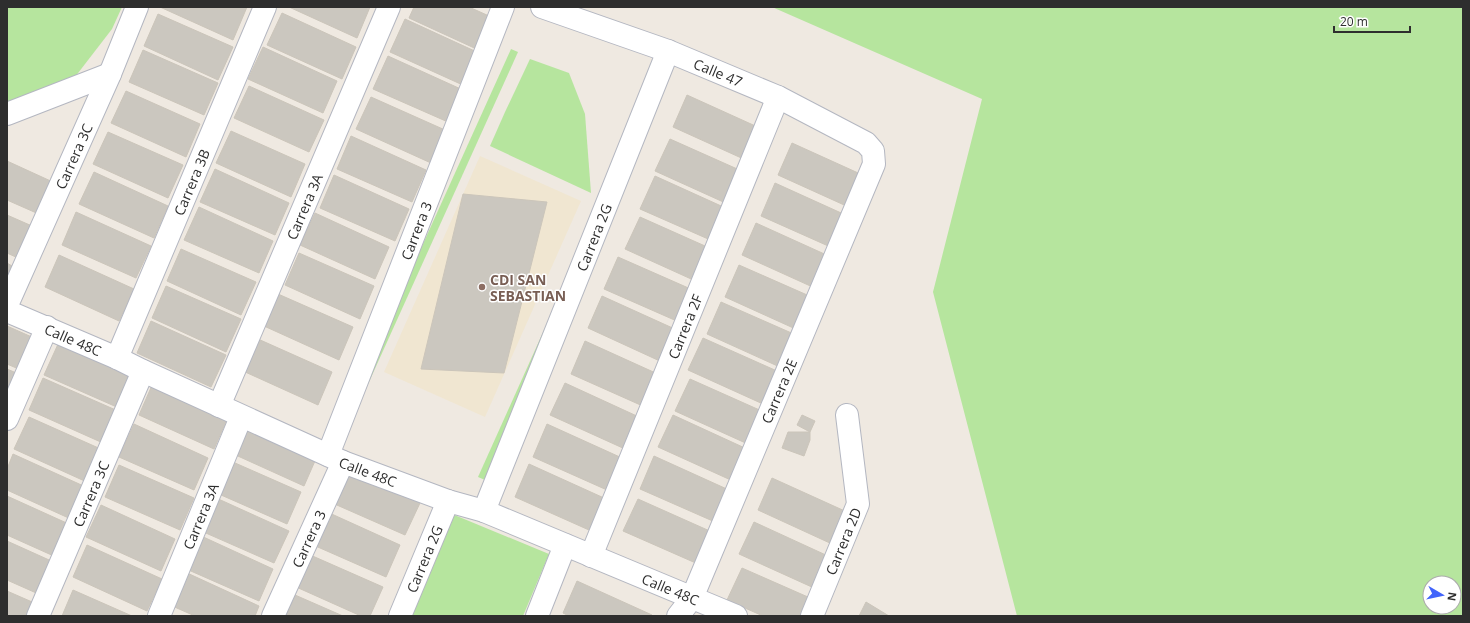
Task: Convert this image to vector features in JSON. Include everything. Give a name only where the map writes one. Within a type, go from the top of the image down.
[{"type":"street","name":"Carrera 3C","points":[[7,305],[110,74],[137,7]]},
{"type":"street","name":"Carrera 3B","points":[[118,358],[265,7]]},
{"type":"street","name":"Carrera 3A","points":[[219,406],[389,7]]},
{"type":"street","name":"Carrera 3","points":[[273,616],[335,458],[503,7]]},
{"type":"street","name":"Calle 47","points":[[542,7],[668,51],[778,97],[866,143],[873,151],[874,164]]},
{"type":"street","name":"Carrera 2G","points":[[484,512],[668,51]]},
{"type":"street","points":[[7,114],[110,74]]},
{"type":"street","name":"Carrera 2F","points":[[591,556],[778,97]]},
{"type":"street","name":"Carrera 2E","points":[[678,616],[692,598],[874,164]]},
{"type":"street","name":"Calle 48C","points":[[7,311],[118,358],[241,417],[335,458],[448,501],[484,512],[736,616]]},
{"type":"street","points":[[7,419],[47,328]]},
{"type":"street","name":"Carrera 3C","points":[[38,616],[143,371]]},
{"type":"street","name":"Carrera 2D","points":[[812,616],[858,504],[847,415]]},
{"type":"street","name":"Carrera 3A","points":[[158,616],[241,417]]},
{"type":"street","name":"Carrera 2G","points":[[400,616],[448,501]]},
{"type":"street","points":[[537,616],[565,545]]},
{"type":"shaded area","name":"CDI SAN SEBASTIAN","points":[[480,156],[581,201],[485,417],[384,372]]},
{"type":"green space","points":[[7,7],[122,7],[112,29],[75,77],[7,110]]},
{"type":"green space","points":[[772,7],[1463,7],[1463,616],[1017,616],[933,292],[982,99]]},
{"type":"green space","points":[[511,49],[518,52],[350,424],[343,421]]},
{"type":"green space","points":[[530,59],[569,73],[585,114],[591,193],[490,146]]},
{"type":"green space","points":[[645,105],[485,480],[478,477]]},
{"type":"green space","points":[[452,514],[549,554],[523,616],[411,616]]},
{"type":"building","points":[[160,7],[247,7],[233,40]]},
{"type":"building","points":[[289,7],[370,7],[357,38]]},
{"type":"building","points":[[414,7],[469,7],[498,20],[483,52],[409,18]]},
{"type":"building","points":[[282,13],[356,47],[342,79],[267,45]]},
{"type":"building","points":[[158,14],[233,47],[218,80],[144,46]]},
{"type":"building","points":[[405,19],[479,53],[465,86],[390,52]]},
{"type":"building","points":[[263,47],[337,81],[323,113],[248,79]]},
{"type":"building","points":[[143,50],[218,83],[204,115],[129,82]]},
{"type":"building","points":[[388,56],[463,90],[448,122],[373,89]]},
{"type":"building","points":[[249,86],[324,120],[309,152],[234,118]]},
{"type":"building","points":[[126,91],[200,124],[186,157],[111,123]]},
{"type":"building","points":[[687,95],[762,129],[748,161],[673,127]]},
{"type":"building","points":[[371,97],[445,130],[431,163],[356,129]]},
{"type":"building","points":[[231,131],[305,164],[291,197],[216,163]]},
{"type":"building","points":[[108,132],[183,165],[168,198],[93,164]]},
{"type":"building","points":[[351,136],[426,170],[412,202],[337,169]]},
{"type":"building","points":[[670,139],[744,172],[730,205],[655,171]]},
{"type":"building","points":[[792,143],[867,177],[853,209],[778,175]]},
{"type":"building","points":[[7,161],[55,183],[41,215],[7,200]]},
{"type":"building","points":[[215,169],[289,203],[275,235],[200,202]]},
{"type":"building","points":[[94,172],[168,206],[154,238],[79,204]]},
{"type":"building","points":[[334,175],[409,209],[395,241],[320,208]]},
{"type":"building","points":[[655,176],[730,210],[715,242],[640,209]]},
{"type":"building","points":[[775,183],[850,217],[835,249],[761,216]]},
{"type":"building","name":"CDI SAN SEBASTIAN","points":[[463,194],[547,202],[504,373],[421,369]]},
{"type":"building","points":[[199,207],[273,241],[259,273],[184,240]]},
{"type":"building","points":[[76,212],[151,246],[136,278],[62,245]]},
{"type":"building","points":[[315,213],[389,247],[375,279],[300,245]]},
{"type":"building","points":[[7,215],[32,226],[18,258],[7,253]]},
{"type":"building","points":[[640,217],[714,250],[700,283],[625,249]]},
{"type":"building","points":[[756,223],[831,257],[817,289],[742,255]]},
{"type":"building","points":[[181,249],[256,282],[241,315],[167,281]]},
{"type":"building","points":[[299,253],[374,286],[360,319],[285,285]]},
{"type":"building","points":[[59,255],[134,289],[119,321],[45,287]]},
{"type":"building","points":[[618,257],[693,290],[679,322],[604,289]]},
{"type":"building","points":[[7,263],[12,266],[7,277]]},
{"type":"building","points":[[739,265],[814,298],[800,331],[725,297]]},
{"type":"building","points":[[166,286],[241,319],[226,352],[152,318]]},
{"type":"building","points":[[278,294],[353,327],[339,360],[264,326]]},
{"type":"building","points":[[602,296],[677,330],[662,362],[588,328]]},
{"type":"building","points":[[721,302],[796,335],[782,368],[707,334]]},
{"type":"building","points":[[151,321],[226,355],[211,387],[137,353]]},
{"type":"building","points":[[7,326],[34,338],[21,370],[7,364]]},
{"type":"building","points":[[703,338],[777,371],[763,404],[688,370]]},
{"type":"building","points":[[258,339],[332,372],[318,405],[243,371]]},
{"type":"building","points":[[585,341],[660,375],[645,407],[571,374]]},
{"type":"building","points":[[59,342],[133,376],[119,408],[44,375]]},
{"type":"building","points":[[7,369],[21,375],[7,407]]},
{"type":"building","points":[[43,378],[118,411],[103,443],[29,410]]},
{"type":"building","points":[[690,379],[764,412],[750,445],[675,411]]},
{"type":"building","points":[[153,383],[228,417],[214,449],[139,415]]},
{"type":"building","points":[[565,383],[639,417],[625,449],[550,415]]},
{"type":"building","points":[[673,415],[747,449],[733,481],[658,447]]},
{"type":"building","points":[[802,415],[815,421],[810,432],[797,425]]},
{"type":"building","points":[[29,417],[103,450],[89,483],[14,449]]},
{"type":"building","points":[[244,420],[318,454],[304,486],[229,452]]},
{"type":"building","points":[[134,424],[208,458],[194,490],[119,457]]},
{"type":"building","points":[[547,424],[622,458],[607,490],[533,457]]},
{"type":"building","points":[[788,432],[810,432],[810,440],[804,456],[782,448]]},
{"type":"building","points":[[13,454],[88,488],[73,520],[7,490],[7,469]]},
{"type":"building","points":[[654,456],[729,490],[715,522],[640,489]]},
{"type":"building","points":[[226,459],[301,492],[287,524],[212,491]]},
{"type":"building","points":[[529,464],[604,498],[589,530],[515,497]]},
{"type":"building","points":[[119,465],[194,498],[180,530],[105,497]]},
{"type":"building","points":[[345,469],[420,503],[405,535],[330,502]]},
{"type":"building","points":[[772,478],[847,512],[832,544],[758,510]]},
{"type":"building","points":[[7,496],[71,525],[56,557],[7,535]]},
{"type":"building","points":[[214,497],[289,531],[274,563],[199,530]]},
{"type":"building","points":[[638,499],[712,532],[698,564],[623,531]]},
{"type":"building","points":[[101,505],[175,539],[161,571],[86,537]]},
{"type":"building","points":[[325,511],[400,545],[386,577],[311,544]]},
{"type":"building","points":[[754,522],[828,556],[814,588],[739,554]]},
{"type":"building","points":[[199,535],[273,569],[259,601],[184,568]]},
{"type":"building","points":[[7,541],[58,564],[43,596],[7,580]]},
{"type":"building","points":[[87,545],[162,579],[147,611],[73,577]]},
{"type":"building","points":[[308,554],[383,587],[370,616],[361,616],[294,586]]},
{"type":"building","points":[[742,568],[817,601],[810,616],[763,616],[727,600]]},
{"type":"building","points":[[185,572],[259,606],[255,616],[195,616],[170,605]]},
{"type":"building","points":[[577,581],[652,615],[569,616],[563,613]]},
{"type":"building","points":[[73,590],[132,616],[62,616]]},
{"type":"building","points":[[7,591],[39,605],[34,616],[7,616]]},
{"type":"building","points":[[295,595],[343,616],[286,616]]},
{"type":"building","points":[[866,602],[889,616],[859,616]]},
{"type":"place","name":"CDI SAN SEBASTIAN","points":[[482,287]]}]
